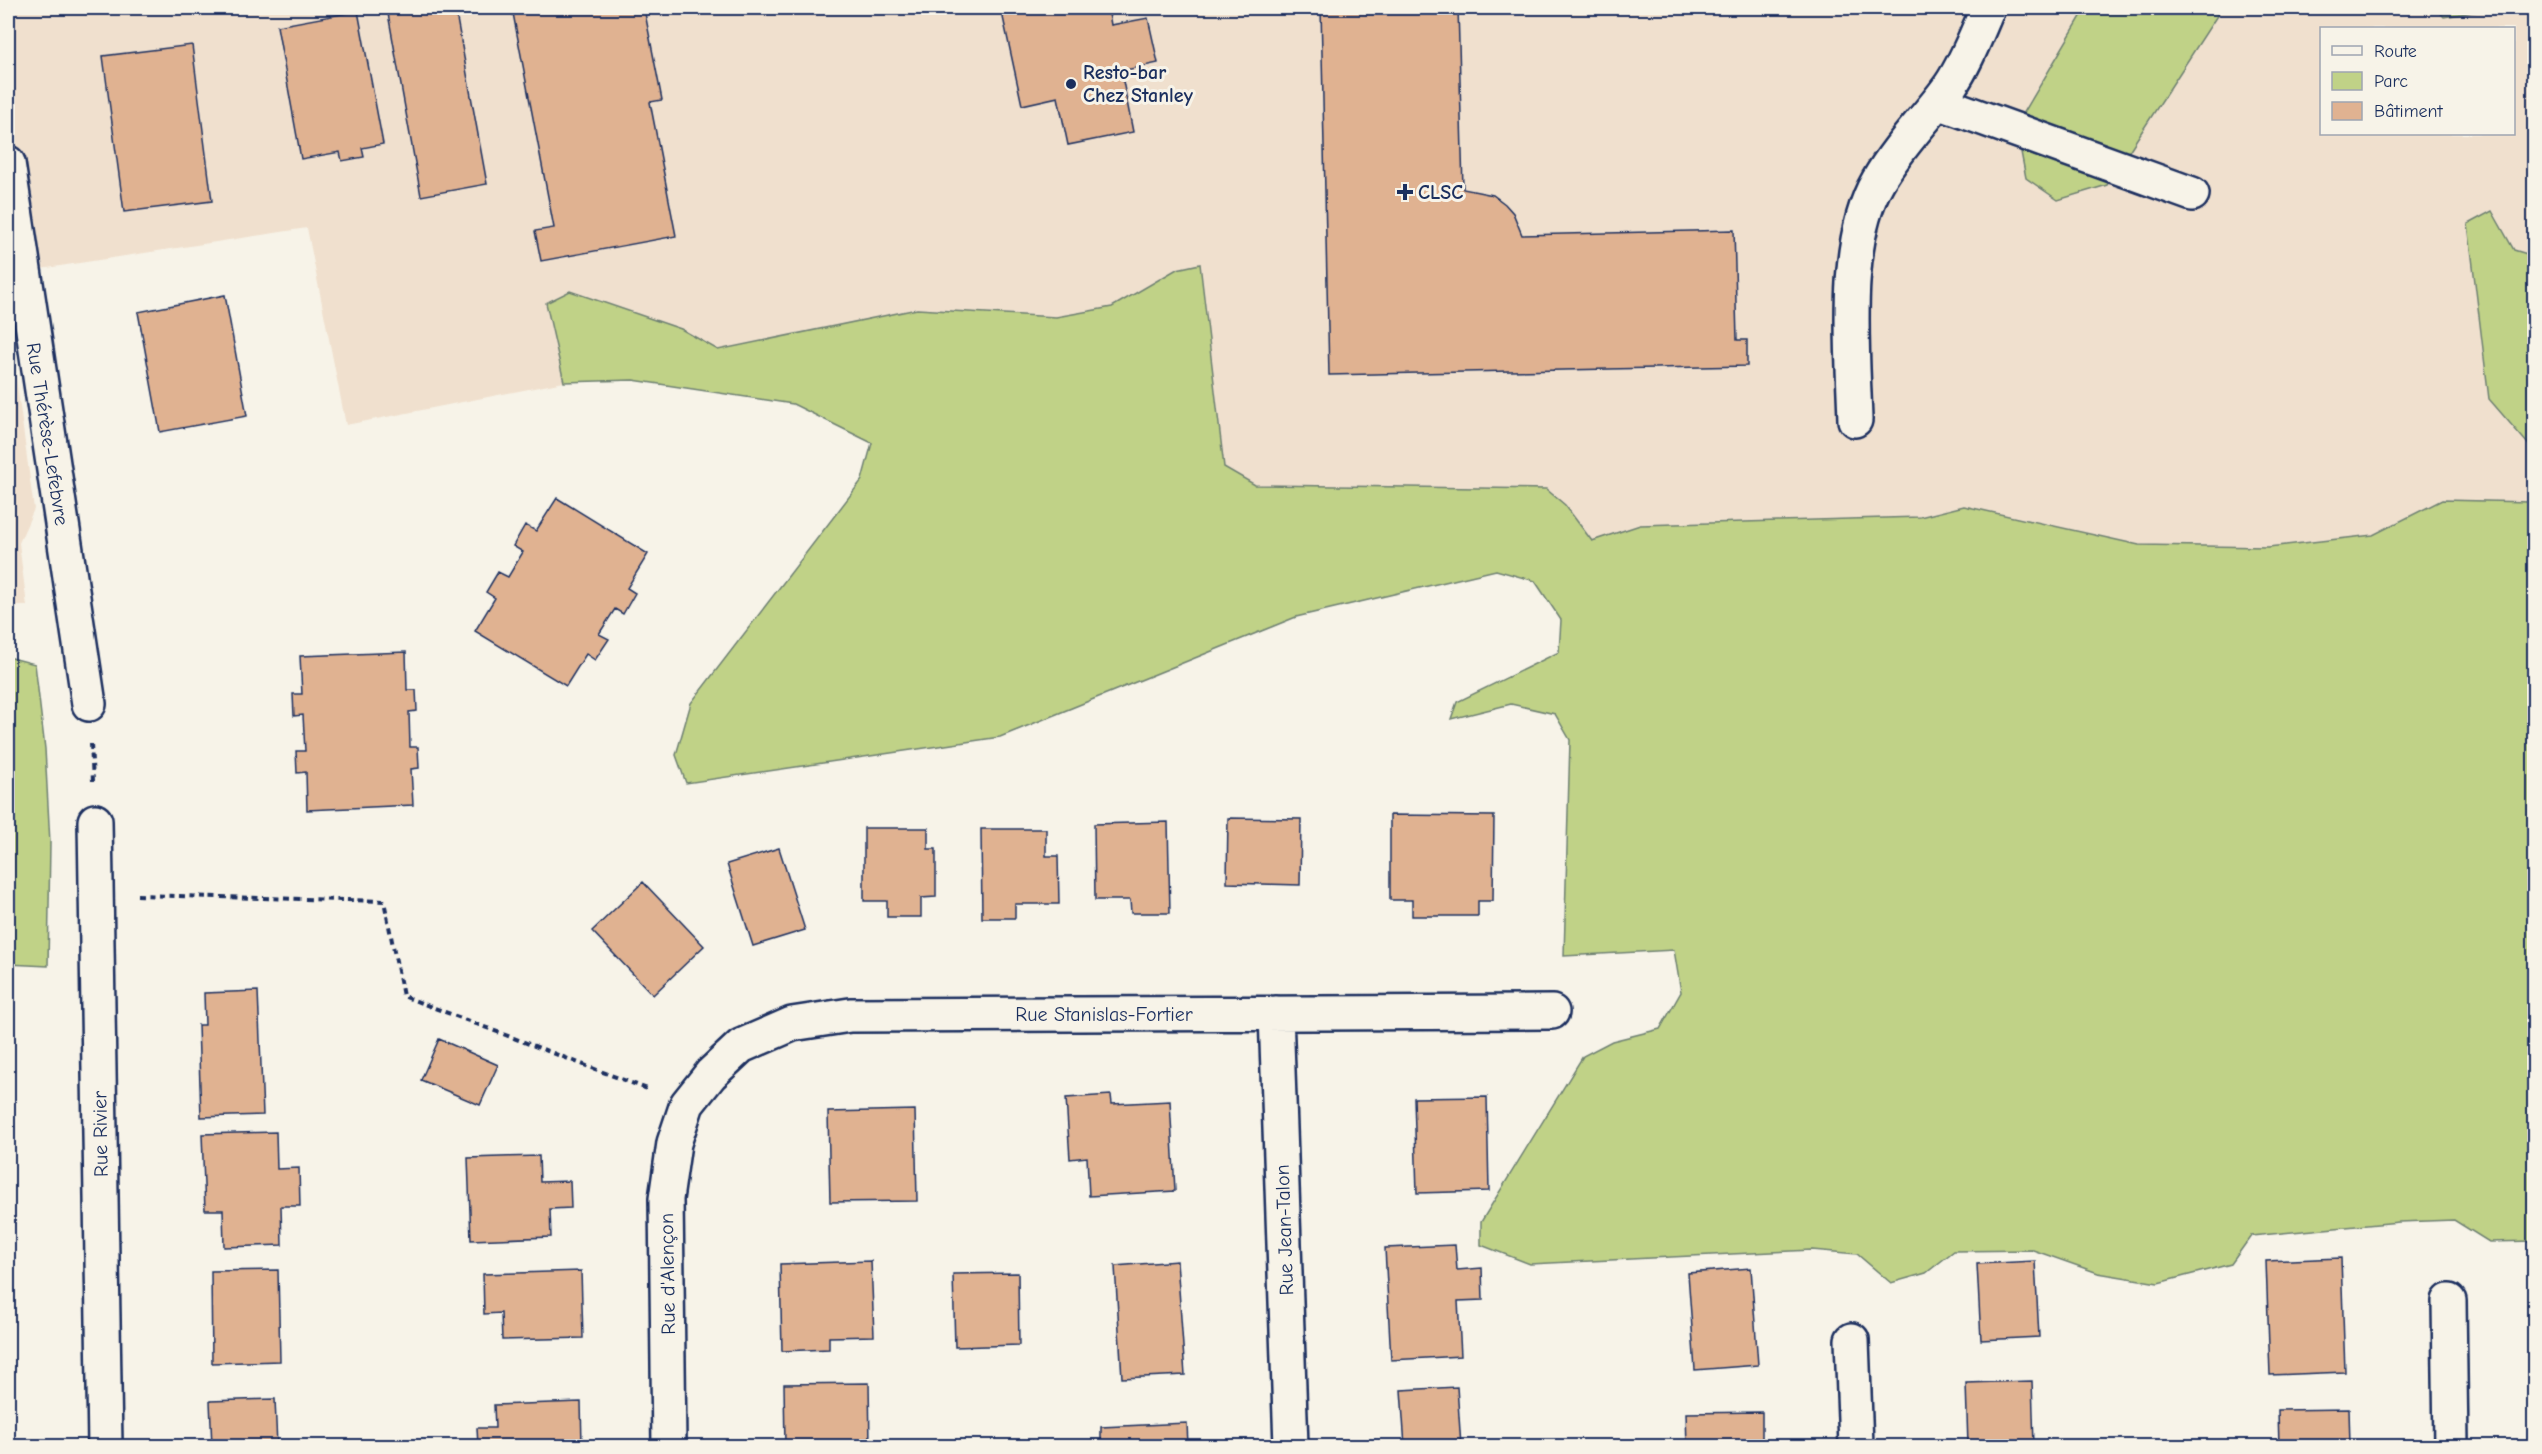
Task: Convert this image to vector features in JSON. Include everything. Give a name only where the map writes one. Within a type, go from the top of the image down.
[{"type":"street","points":[[1855,420],[1851,299],[1857,251],[1865,216],[1877,183],[1891,160],[1952,84],[1988,8]]},
{"type":"street","points":[[1938,102],[2192,194]]},
{"type":"street","name":"Rue Thérèse-Lefebvre","points":[[8,163],[89,704]]},
{"type":"street","name":"Rue Rivier","points":[[95,821],[105,1446]]},
{"type":"street","name":"Rue Stanislas-Fortier","points":[[687,1104],[711,1074],[741,1046],[792,1024],[850,1015],[1552,1012]]},
{"type":"street","name":"Rue Jean-Talon","points":[[1276,1013],[1291,1446]]},
{"type":"street","name":"Rue d'Alençon","points":[[669,1446],[666,1199],[674,1143],[687,1104]]},
{"type":"street","points":[[2448,1301],[2451,1446]]},
{"type":"street","points":[[1852,1340],[1856,1446]]},
{"type":"path","points":[[89,704],[95,821]]},
{"type":"path","points":[[96,894],[384,901],[402,996],[687,1104]]},
{"type":"shaded area","points":[[8,8],[2534,8],[2534,256],[2514,250],[2492,211],[2530,444],[2534,451],[2534,498],[2530,502],[2442,500],[2373,535],[2268,547],[2139,545],[1964,506],[1920,517],[1640,525],[1592,541],[1565,505],[1546,489],[1255,485],[1224,467],[1200,264],[1177,269],[1112,307],[1056,317],[917,309],[718,350],[681,329],[546,303],[564,382],[346,425],[307,228],[8,274]]},
{"type":"shaded area","points":[[8,319],[34,509],[19,543],[27,606],[8,606]]},
{"type":"green space","points":[[2086,8],[2222,8],[2107,185],[2058,200],[2026,178],[2016,126]]},
{"type":"green space","points":[[2436,8],[2496,8],[2444,17]]},
{"type":"green space","points":[[2492,211],[2514,250],[2534,256],[2534,451],[2489,399],[2468,224]]},
{"type":"green space","points":[[1200,264],[1224,467],[1255,485],[1546,489],[1565,505],[1592,541],[1640,525],[1920,517],[1964,506],[2139,545],[2268,547],[2373,535],[2442,500],[2530,502],[2534,498],[2534,1241],[2489,1242],[2454,1220],[2399,1222],[2251,1236],[2231,1264],[2158,1283],[2098,1273],[2033,1250],[1954,1251],[1926,1273],[1891,1283],[1857,1254],[1812,1250],[1530,1264],[1481,1245],[1481,1222],[1583,1056],[1612,1041],[1660,1029],[1681,992],[1674,950],[1564,956],[1570,740],[1555,714],[1511,704],[1451,719],[1457,702],[1559,652],[1561,620],[1535,581],[1496,570],[1296,617],[1000,737],[686,783],[676,755],[691,703],[862,480],[872,443],[793,404],[633,380],[564,382],[546,303],[570,291],[681,329],[718,350],[917,309],[1056,317],[1112,307],[1177,269]]},
{"type":"green space","points":[[8,657],[35,664],[45,749],[50,843],[48,966],[8,964]]},
{"type":"building","points":[[387,8],[455,8],[487,184],[421,196]]},
{"type":"building","points":[[512,8],[644,8],[662,100],[650,102],[676,236],[541,261],[535,231],[554,228]]},
{"type":"building","name":"Resto-bar Chez Stanley","points":[[1001,8],[1108,8],[1111,25],[1148,18],[1158,63],[1121,71],[1133,132],[1068,145],[1058,97],[1022,105]]},
{"type":"building","name":"CLSC","points":[[1321,8],[1458,8],[1463,189],[1493,195],[1505,204],[1513,213],[1522,235],[1734,230],[1737,340],[1747,340],[1747,366],[1329,375]]},
{"type":"building","points":[[358,11],[383,144],[362,148],[364,157],[342,161],[340,152],[301,159],[277,26]]},
{"type":"building","points":[[192,45],[212,201],[124,212],[103,56]]},
{"type":"building","points":[[225,295],[247,416],[160,432],[138,312]]},
{"type":"building","points":[[557,498],[648,554],[627,588],[635,593],[623,614],[615,609],[599,634],[609,639],[595,660],[586,654],[566,686],[475,631],[495,598],[486,592],[498,572],[508,577],[523,552],[513,546],[525,525],[536,531]]},
{"type":"building","points":[[406,652],[407,690],[416,690],[417,711],[409,712],[410,747],[418,747],[419,768],[411,769],[413,805],[307,810],[306,772],[297,773],[296,751],[305,751],[303,715],[294,716],[293,694],[302,694],[300,656]]},
{"type":"building","points":[[1390,815],[1494,816],[1493,901],[1478,901],[1478,916],[1412,916],[1412,900],[1390,900]]},
{"type":"building","points":[[1228,818],[1301,819],[1300,885],[1227,883]]},
{"type":"building","points":[[1168,822],[1170,913],[1131,913],[1130,900],[1095,900],[1094,824]]},
{"type":"building","points":[[864,828],[928,828],[928,849],[936,849],[936,897],[921,898],[921,917],[887,917],[887,901],[864,901]]},
{"type":"building","points":[[981,829],[1046,829],[1046,856],[1058,856],[1059,904],[1015,904],[1015,918],[982,918]]},
{"type":"building","points":[[779,848],[805,930],[753,946],[727,864]]},
{"type":"building","points":[[643,882],[704,946],[653,995],[592,931]]},
{"type":"building","points":[[258,991],[263,1115],[201,1117],[198,1025],[205,1025],[204,993]]},
{"type":"building","points":[[439,1039],[498,1065],[480,1105],[421,1080]]},
{"type":"building","points":[[1111,1095],[1112,1104],[1170,1101],[1175,1191],[1089,1196],[1087,1157],[1070,1159],[1066,1098]]},
{"type":"building","points":[[1487,1097],[1489,1191],[1417,1193],[1414,1098]]},
{"type":"building","points":[[915,1110],[917,1201],[830,1202],[828,1112]]},
{"type":"building","points":[[276,1132],[277,1169],[299,1168],[300,1206],[281,1206],[282,1245],[224,1247],[223,1210],[205,1210],[202,1134]]},
{"type":"building","points":[[539,1156],[540,1182],[570,1181],[571,1208],[550,1209],[551,1237],[471,1240],[468,1158]]},
{"type":"building","points":[[1455,1245],[1457,1270],[1482,1268],[1483,1300],[1458,1301],[1461,1356],[1391,1360],[1385,1248]]},
{"type":"building","points":[[2341,1258],[2345,1372],[2270,1375],[2266,1261]]},
{"type":"building","points":[[871,1261],[874,1336],[829,1337],[829,1349],[782,1351],[780,1264]]},
{"type":"building","points":[[1177,1261],[1185,1375],[1122,1378],[1115,1266]]},
{"type":"building","points":[[2035,1261],[2039,1337],[1981,1340],[1977,1264]]},
{"type":"building","points":[[1751,1268],[1758,1365],[1695,1370],[1688,1273]]},
{"type":"building","points":[[278,1270],[280,1361],[212,1363],[211,1271]]},
{"type":"building","points":[[581,1271],[583,1338],[502,1340],[501,1313],[484,1314],[483,1274]]},
{"type":"building","points":[[8,1272],[10,1363],[8,1363]]},
{"type":"building","points":[[1018,1273],[1019,1345],[955,1347],[953,1274]]},
{"type":"building","points":[[2032,1381],[2034,1446],[1968,1446],[1966,1383]]},
{"type":"building","points":[[869,1383],[870,1446],[785,1446],[784,1384]]},
{"type":"building","points":[[1457,1387],[1461,1446],[1405,1446],[1401,1390]]},
{"type":"building","points":[[275,1399],[277,1446],[212,1446],[210,1401]]},
{"type":"building","points":[[581,1402],[582,1446],[478,1446],[477,1428],[495,1428],[494,1405]]},
{"type":"building","points":[[2349,1409],[2350,1446],[2279,1446],[2278,1410]]},
{"type":"building","points":[[1762,1412],[1762,1446],[1687,1446],[1686,1413]]},
{"type":"building","points":[[8,1415],[10,1446],[8,1446]]},
{"type":"building","points":[[1187,1423],[1188,1446],[1082,1446],[1082,1443],[1101,1442],[1101,1427]]},
{"type":"place","name":"Resto-bar Chez Stanley","points":[[1071,84]]},
{"type":"place","name":"CLSC","points":[[1405,192]]}]
